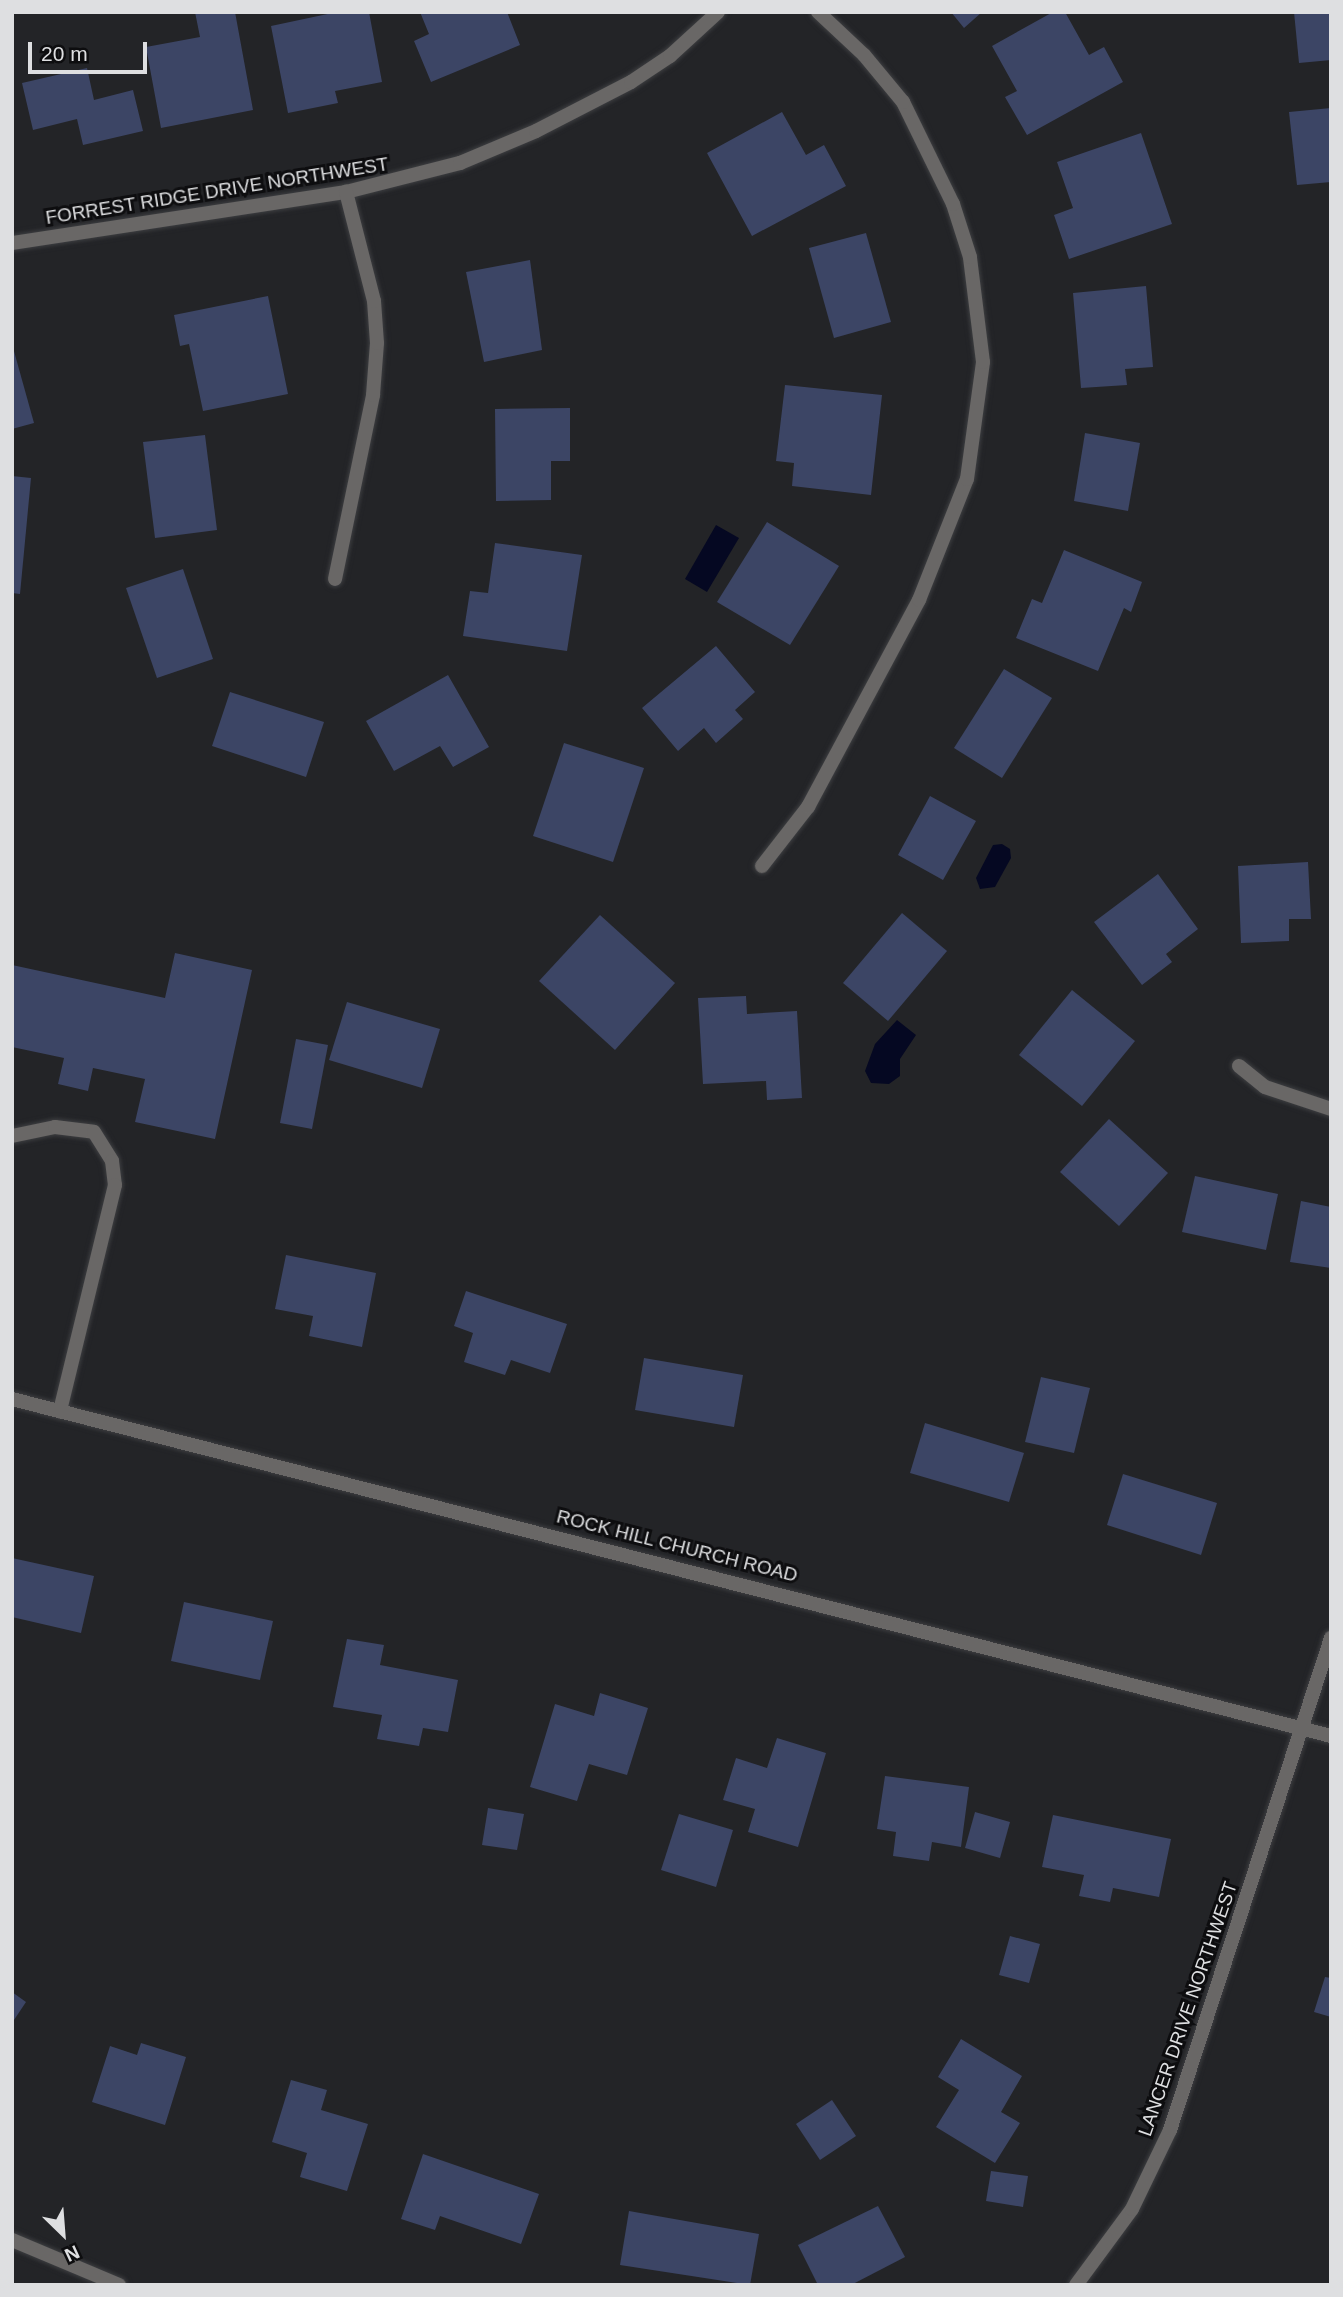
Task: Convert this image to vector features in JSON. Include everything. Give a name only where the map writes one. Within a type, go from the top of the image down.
[{"type":"street","name":"FORREST RIDGE DRIVE NORTHWEST","points":[[12,243],[346,192],[460,163],[536,131],[631,82],[670,56],[718,12]]},
{"type":"street","points":[[762,866],[808,807],[919,600],[967,479],[983,362],[970,257],[953,204],[903,102],[864,55],[818,12]]},
{"type":"street","points":[[335,579],[373,395],[377,343],[374,301],[346,192]]},
{"type":"street","points":[[1239,1066],[1265,1087],[1331,1109]]},
{"type":"street","points":[[12,1136],[55,1127],[94,1132],[112,1161],[114,1185],[60,1411]]},
{"type":"street","name":"ROCK HILL CHURCH ROAD","points":[[12,1399],[780,1591],[1331,1736]]},
{"type":"street","name":"LANCER DRIVE NORTHWEST","points":[[1076,2285],[1132,2209],[1170,2130],[1331,1638]]},
{"type":"street","points":[[12,2240],[119,2285]]},
{"type":"water","points":[[716,525],[739,538],[707,592],[685,579]]},
{"type":"water","points":[[1002,844],[1010,849],[1011,858],[995,887],[980,889],[976,878],[993,845]]},
{"type":"water","points":[[897,1020],[916,1035],[900,1059],[900,1076],[889,1084],[871,1083],[865,1071],[875,1044]]},
{"type":"building","points":[[195,12],[235,12],[253,110],[161,128],[146,47],[200,37]]},
{"type":"building","points":[[337,12],[369,12],[382,82],[335,91],[338,103],[288,113],[271,26]]},
{"type":"building","points":[[420,12],[507,12],[520,45],[431,82],[414,41],[429,34]]},
{"type":"building","points":[[951,12],[982,12],[964,28]]},
{"type":"building","points":[[1053,12],[1065,12],[1089,55],[1104,47],[1123,82],[1027,135],[1005,97],[1017,91],[992,46]]},
{"type":"building","points":[[1294,12],[1331,12],[1331,60],[1299,63]]},
{"type":"building","points":[[87,68],[94,100],[133,90],[143,131],[83,145],[77,119],[33,130],[22,83]]},
{"type":"building","points":[[1331,108],[1331,182],[1297,185],[1289,112]]},
{"type":"building","points":[[782,112],[806,155],[824,145],[846,186],[752,236],[707,153]]},
{"type":"building","points":[[1141,133],[1172,224],[1069,259],[1054,215],[1073,208],[1057,162]]},
{"type":"building","points":[[866,233],[891,322],[834,338],[809,248]]},
{"type":"building","points":[[530,260],[542,350],[484,362],[466,272]]},
{"type":"building","points":[[1146,286],[1153,367],[1125,369],[1127,385],[1081,388],[1073,293]]},
{"type":"building","points":[[268,296],[288,394],[203,411],[189,344],[180,346],[174,315]]},
{"type":"building","points":[[12,344],[34,423],[12,429]]},
{"type":"building","points":[[785,385],[882,395],[871,495],[792,486],[794,463],[776,461]]},
{"type":"building","points":[[570,408],[570,461],[551,461],[551,500],[496,501],[495,409]]},
{"type":"building","points":[[1085,433],[1140,443],[1128,511],[1074,501]]},
{"type":"building","points":[[205,435],[217,530],[155,538],[143,442]]},
{"type":"building","points":[[12,476],[31,478],[20,594],[12,593]]},
{"type":"building","points":[[767,522],[839,566],[790,645],[717,602]]},
{"type":"building","points":[[495,543],[582,555],[567,651],[463,636],[470,591],[488,593]]},
{"type":"building","points":[[1064,550],[1142,582],[1131,612],[1124,608],[1098,671],[1016,638],[1032,599],[1042,603]]},
{"type":"building","points":[[183,569],[213,659],[157,678],[126,588]]},
{"type":"building","points":[[716,646],[755,692],[735,710],[743,719],[716,743],[704,728],[678,751],[642,708]]},
{"type":"building","points":[[1004,669],[1052,698],[1002,778],[954,748]]},
{"type":"building","points":[[448,675],[489,747],[453,767],[440,746],[394,771],[366,721]]},
{"type":"building","points":[[230,692],[324,722],[306,777],[212,746]]},
{"type":"building","points":[[564,743],[644,768],[613,862],[533,836]]},
{"type":"building","points":[[930,796],[976,821],[943,880],[898,855]]},
{"type":"building","points":[[1308,862],[1311,919],[1289,919],[1289,941],[1241,943],[1238,866]]},
{"type":"building","points":[[1158,874],[1198,929],[1166,954],[1172,962],[1142,985],[1094,922]]},
{"type":"building","points":[[902,913],[947,951],[888,1021],[843,983]]},
{"type":"building","points":[[600,915],[675,983],[615,1050],[539,981]]},
{"type":"building","points":[[175,953],[252,970],[215,1139],[135,1122],[145,1079],[93,1068],[88,1091],[58,1084],[64,1058],[12,1047],[12,965],[165,998]]},
{"type":"building","points":[[1072,990],[1135,1041],[1082,1106],[1019,1055]]},
{"type":"building","points":[[746,996],[747,1014],[797,1011],[802,1098],[767,1100],[766,1081],[703,1084],[698,998]]},
{"type":"building","points":[[347,1002],[440,1029],[422,1088],[329,1060]]},
{"type":"building","points":[[296,1039],[328,1045],[312,1129],[280,1123]]},
{"type":"building","points":[[1109,1119],[1168,1173],[1119,1226],[1060,1172]]},
{"type":"building","points":[[1195,1176],[1278,1194],[1266,1250],[1182,1232]]},
{"type":"building","points":[[1301,1201],[1331,1207],[1331,1268],[1290,1262]]},
{"type":"building","points":[[286,1255],[376,1273],[362,1347],[309,1336],[313,1316],[275,1309]]},
{"type":"building","points":[[466,1291],[567,1324],[550,1373],[511,1360],[505,1375],[464,1362],[473,1333],[454,1326]]},
{"type":"building","points":[[644,1358],[743,1375],[734,1427],[635,1410]]},
{"type":"building","points":[[1041,1377],[1090,1388],[1074,1453],[1025,1442]]},
{"type":"building","points":[[925,1423],[1024,1453],[1009,1502],[910,1473]]},
{"type":"building","points":[[1123,1474],[1217,1503],[1201,1555],[1107,1525]]},
{"type":"building","points":[[12,1558],[94,1576],[81,1633],[12,1617]]},
{"type":"building","points":[[184,1602],[273,1621],[260,1680],[171,1661]]},
{"type":"building","points":[[347,1639],[384,1645],[380,1665],[458,1680],[448,1732],[423,1728],[419,1746],[377,1739],[382,1715],[333,1707]]},
{"type":"building","points":[[600,1693],[648,1708],[627,1775],[589,1764],[577,1801],[530,1787],[555,1704],[594,1716]]},
{"type":"building","points":[[777,1738],[826,1753],[798,1847],[748,1832],[755,1809],[723,1800],[736,1758],[767,1768]]},
{"type":"building","points":[[885,1776],[969,1787],[961,1847],[932,1842],[929,1861],[893,1856],[896,1832],[877,1829]]},
{"type":"building","points":[[488,1808],[524,1814],[517,1850],[482,1845]]},
{"type":"building","points":[[975,1812],[1010,1822],[1000,1858],[965,1848]]},
{"type":"building","points":[[679,1814],[733,1830],[716,1887],[661,1870]]},
{"type":"building","points":[[1053,1815],[1171,1839],[1159,1897],[1113,1888],[1110,1902],[1079,1896],[1084,1875],[1042,1867]]},
{"type":"building","points":[[1010,1936],[1040,1944],[1029,1983],[999,1975]]},
{"type":"building","points":[[1325,1977],[1331,1978],[1331,2017],[1314,2012]]},
{"type":"building","points":[[12,1992],[26,2002],[12,2023]]},
{"type":"building","points":[[961,2039],[1022,2076],[1001,2112],[1020,2123],[995,2163],[936,2127],[959,2090],[938,2077]]},
{"type":"building","points":[[141,2043],[186,2057],[165,2125],[92,2102],[110,2046],[137,2055]]},
{"type":"building","points":[[291,2080],[327,2090],[321,2110],[368,2124],[347,2191],[300,2177],[307,2153],[272,2142]]},
{"type":"building","points":[[832,2100],[856,2136],[820,2160],[796,2124]]},
{"type":"building","points":[[423,2154],[539,2194],[521,2244],[440,2216],[435,2230],[401,2219]]},
{"type":"building","points":[[991,2171],[1028,2176],[1023,2207],[986,2201]]},
{"type":"building","points":[[878,2206],[905,2257],[851,2285],[818,2285],[798,2245]]},
{"type":"building","points":[[629,2211],[759,2234],[750,2285],[620,2265]]}]
